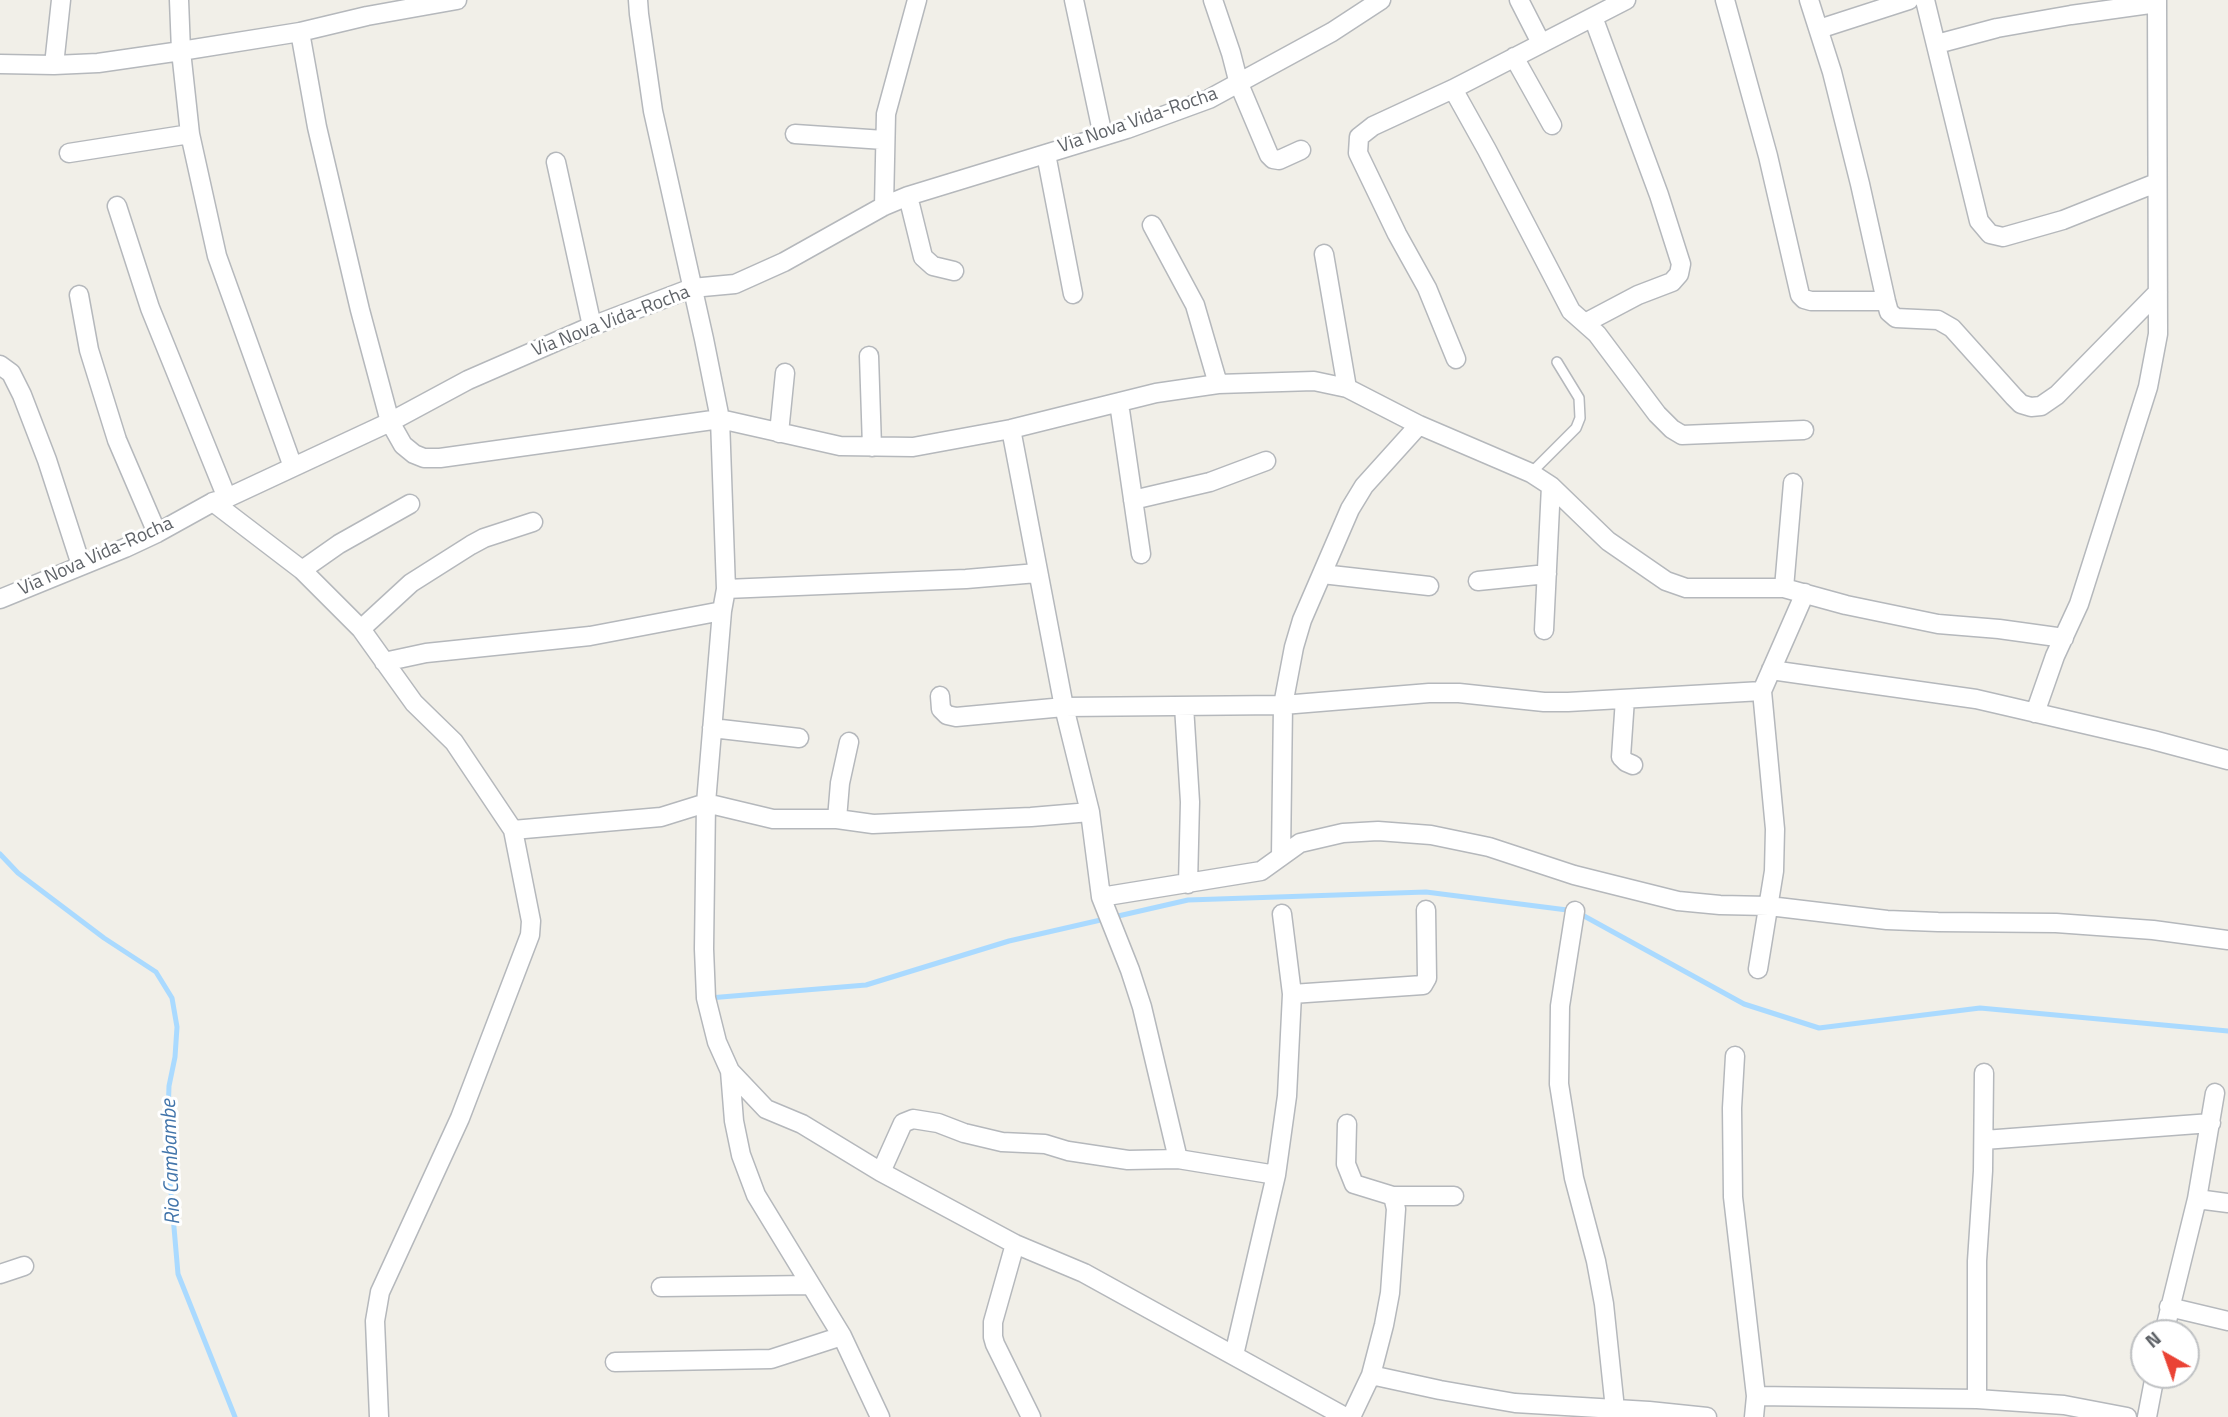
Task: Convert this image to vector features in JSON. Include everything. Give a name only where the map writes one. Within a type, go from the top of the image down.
[{"type":"street","points":[[54,65],[61,0]]},
{"type":"street","points":[[179,0],[181,51],[190,134],[217,256],[293,467]]},
{"type":"street","points":[[0,64],[98,63],[300,32],[366,8],[457,0]]},
{"type":"street","points":[[638,0],[653,111],[720,419],[726,589],[706,803],[704,949],[706,999],[717,1042],[730,1071],[766,1109],[802,1124],[881,1172],[1015,1244],[1084,1273],[1345,1417]]},
{"type":"street","points":[[884,206],[886,114],[917,0]]},
{"type":"street","points":[[1074,0],[1103,136]]},
{"type":"street","points":[[1213,0],[1239,84],[1269,155],[1279,160],[1301,150]]},
{"type":"street","name":"Via Nova Vida-Rocha","points":[[0,600],[157,533],[220,500],[390,422],[468,380],[592,326],[692,289],[735,284],[784,262],[884,206],[908,197],[1184,109],[1239,84],[1332,32],[1381,0]]},
{"type":"street","points":[[1519,0],[1541,43]]},
{"type":"street","points":[[1455,359],[1427,288],[1397,234],[1358,153],[1359,137],[1373,126],[1453,89],[1626,0]]},
{"type":"street","points":[[1725,0],[1768,156],[1800,295],[1811,301],[1886,301]]},
{"type":"street","points":[[1809,0],[1860,184],[1889,312],[1896,318],[1938,320],[1952,328],[2021,404],[2031,407],[2041,406],[2057,395],[2158,292]]},
{"type":"street","points":[[1819,29],[1909,0]]},
{"type":"street","points":[[1925,0],[1979,220],[1990,234],[2003,237],[2063,220],[2156,183]]},
{"type":"street","points":[[1937,44],[1997,28],[2157,1],[2158,334],[2148,387],[2079,604],[2055,656],[2035,713]]},
{"type":"street","points":[[1584,323],[1638,295],[1672,282],[1679,274],[1681,264],[1659,195],[1593,17]]},
{"type":"street","points":[[300,32],[320,139],[360,310],[390,422],[403,445],[424,458],[720,419],[840,446],[913,447],[1011,429],[1156,393],[1218,384],[1314,381],[1347,388],[1419,425],[1531,473],[1551,486],[1608,541],[1666,581],[1686,587],[1784,588],[1846,605],[1938,624],[2064,638]]},
{"type":"street","points":[[1514,57],[1552,125]]},
{"type":"street","points":[[1453,89],[1488,150],[1571,311],[1597,334],[1657,414],[1672,429],[1682,435],[1804,429]]},
{"type":"street","points":[[69,153],[190,134]]},
{"type":"street","points":[[795,134],[884,140]]},
{"type":"street","points":[[1046,154],[1073,294]]},
{"type":"street","points":[[556,162],[592,326]]},
{"type":"street","points":[[908,197],[923,257],[933,265],[954,271]]},
{"type":"street","points":[[117,206],[150,308],[220,500],[302,570],[361,629],[414,703],[454,742],[513,830],[531,921],[530,935],[460,1118],[380,1292],[375,1321],[379,1417]]},
{"type":"street","points":[[1152,225],[1195,305],[1218,384]]},
{"type":"street","points":[[1324,254],[1347,388]]},
{"type":"street","points":[[79,295],[89,350],[117,440],[157,533]]},
{"type":"street","points":[[869,356],[872,447]]},
{"type":"street","points":[[0,365],[11,373],[22,395],[47,460],[81,565]]},
{"type":"street","points":[[779,433],[785,373]]},
{"type":"street","points":[[1119,403],[1141,554]]},
{"type":"street","points":[[1280,856],[1283,705],[1302,620],[1350,509],[1364,486],[1419,425]]},
{"type":"street","points":[[1011,429],[1064,707],[1090,812],[1101,897],[1142,1007],[1178,1159]]},
{"type":"street","points":[[1133,500],[1210,482],[1266,461]]},
{"type":"street","points":[[1784,588],[1793,484]]},
{"type":"street","points":[[1544,630],[1551,486]]},
{"type":"street","points":[[302,570],[339,544],[410,503]]},
{"type":"street","points":[[361,629],[411,583],[471,545],[533,522]]},
{"type":"street","points":[[726,589],[966,579],[1037,573]]},
{"type":"street","points":[[1322,574],[1429,586]]},
{"type":"street","points":[[1478,581],[1547,574]]},
{"type":"street","points":[[1758,969],[1774,870],[1775,829],[1762,691],[1805,593]]},
{"type":"street","points":[[384,662],[426,653],[590,636],[722,611]]},
{"type":"street","points":[[1771,670],[1976,699],[2228,760]]},
{"type":"street","points":[[940,696],[941,709],[947,715],[956,717],[1064,707],[1283,705],[1429,693],[1459,693],[1544,702],[1762,691]]},
{"type":"street","points":[[1625,699],[1621,757],[1633,765]]},
{"type":"street","points":[[1184,706],[1190,802],[1188,884]]},
{"type":"street","points":[[712,729],[799,738]]},
{"type":"street","points":[[836,819],[849,742]]},
{"type":"street","points":[[513,830],[661,817],[706,803],[773,819],[836,819],[873,824],[1090,812]]},
{"type":"street","points":[[1101,897],[1261,871],[1300,843],[1343,833],[1378,831],[1431,835],[1489,847],[1574,875],[1678,901],[1769,906],[1887,920],[2056,923],[2153,930],[2228,940]]},
{"type":"street","points":[[1292,994],[1423,985],[1427,978],[1426,910]]},
{"type":"street","points":[[1575,911],[1560,1006],[1559,1084],[1574,1178],[1596,1261],[1604,1304],[1615,1409]]},
{"type":"street","points":[[1234,1355],[1276,1175],[1287,1096],[1292,994],[1282,914]]},
{"type":"street","points":[[1735,1056],[1732,1108],[1733,1197],[1756,1396],[1754,1417]]},
{"type":"street","points":[[730,1071],[734,1121],[756,1195],[842,1336],[880,1417]]},
{"type":"street","points":[[1977,1399],[1977,1261],[1984,1140],[1984,1073]]},
{"type":"street","points":[[2167,1319],[2197,1199],[2215,1093]]},
{"type":"street","points":[[881,1172],[903,1124],[913,1119],[938,1123],[964,1133],[1002,1142],[1045,1144],[1068,1151],[1128,1160],[1178,1159],[1276,1175]]},
{"type":"street","points":[[1984,1140],[2211,1123]]},
{"type":"street","points":[[1347,1124],[1346,1164],[1354,1184],[1393,1196],[1454,1196]]},
{"type":"street","points":[[1351,1417],[1371,1375],[1384,1325],[1390,1293],[1396,1209],[1393,1196]]},
{"type":"street","points":[[2197,1199],[2228,1203]]},
{"type":"street","points":[[1015,1244],[993,1322],[993,1337],[1031,1417]]},
{"type":"street","points":[[0,1274],[24,1266]]},
{"type":"street","points":[[661,1287],[810,1285]]},
{"type":"street","points":[[2169,1307],[2228,1321]]},
{"type":"street","points":[[615,1362],[771,1359],[842,1336]]},
{"type":"street","points":[[1371,1375],[1515,1403],[1707,1417]]},
{"type":"street","points":[[2146,1417],[2152,1389]]},
{"type":"street","points":[[1756,1396],[1977,1399],[2064,1405],[2127,1417]]},
{"type":"lane","points":[[1531,473],[1576,428],[1580,418],[1579,398],[1557,362]]},
{"type":"waterway","name":"Rio Cambambe","points":[[0,854],[18,873],[104,938],[156,972],[172,998],[177,1027],[169,1086],[167,1146],[178,1274],[235,1417]]},
{"type":"waterway","points":[[709,998],[866,985],[1009,941],[1188,900],[1426,892],[1575,911],[1744,1004],[1819,1028],[1980,1008],[2228,1031]]}]
